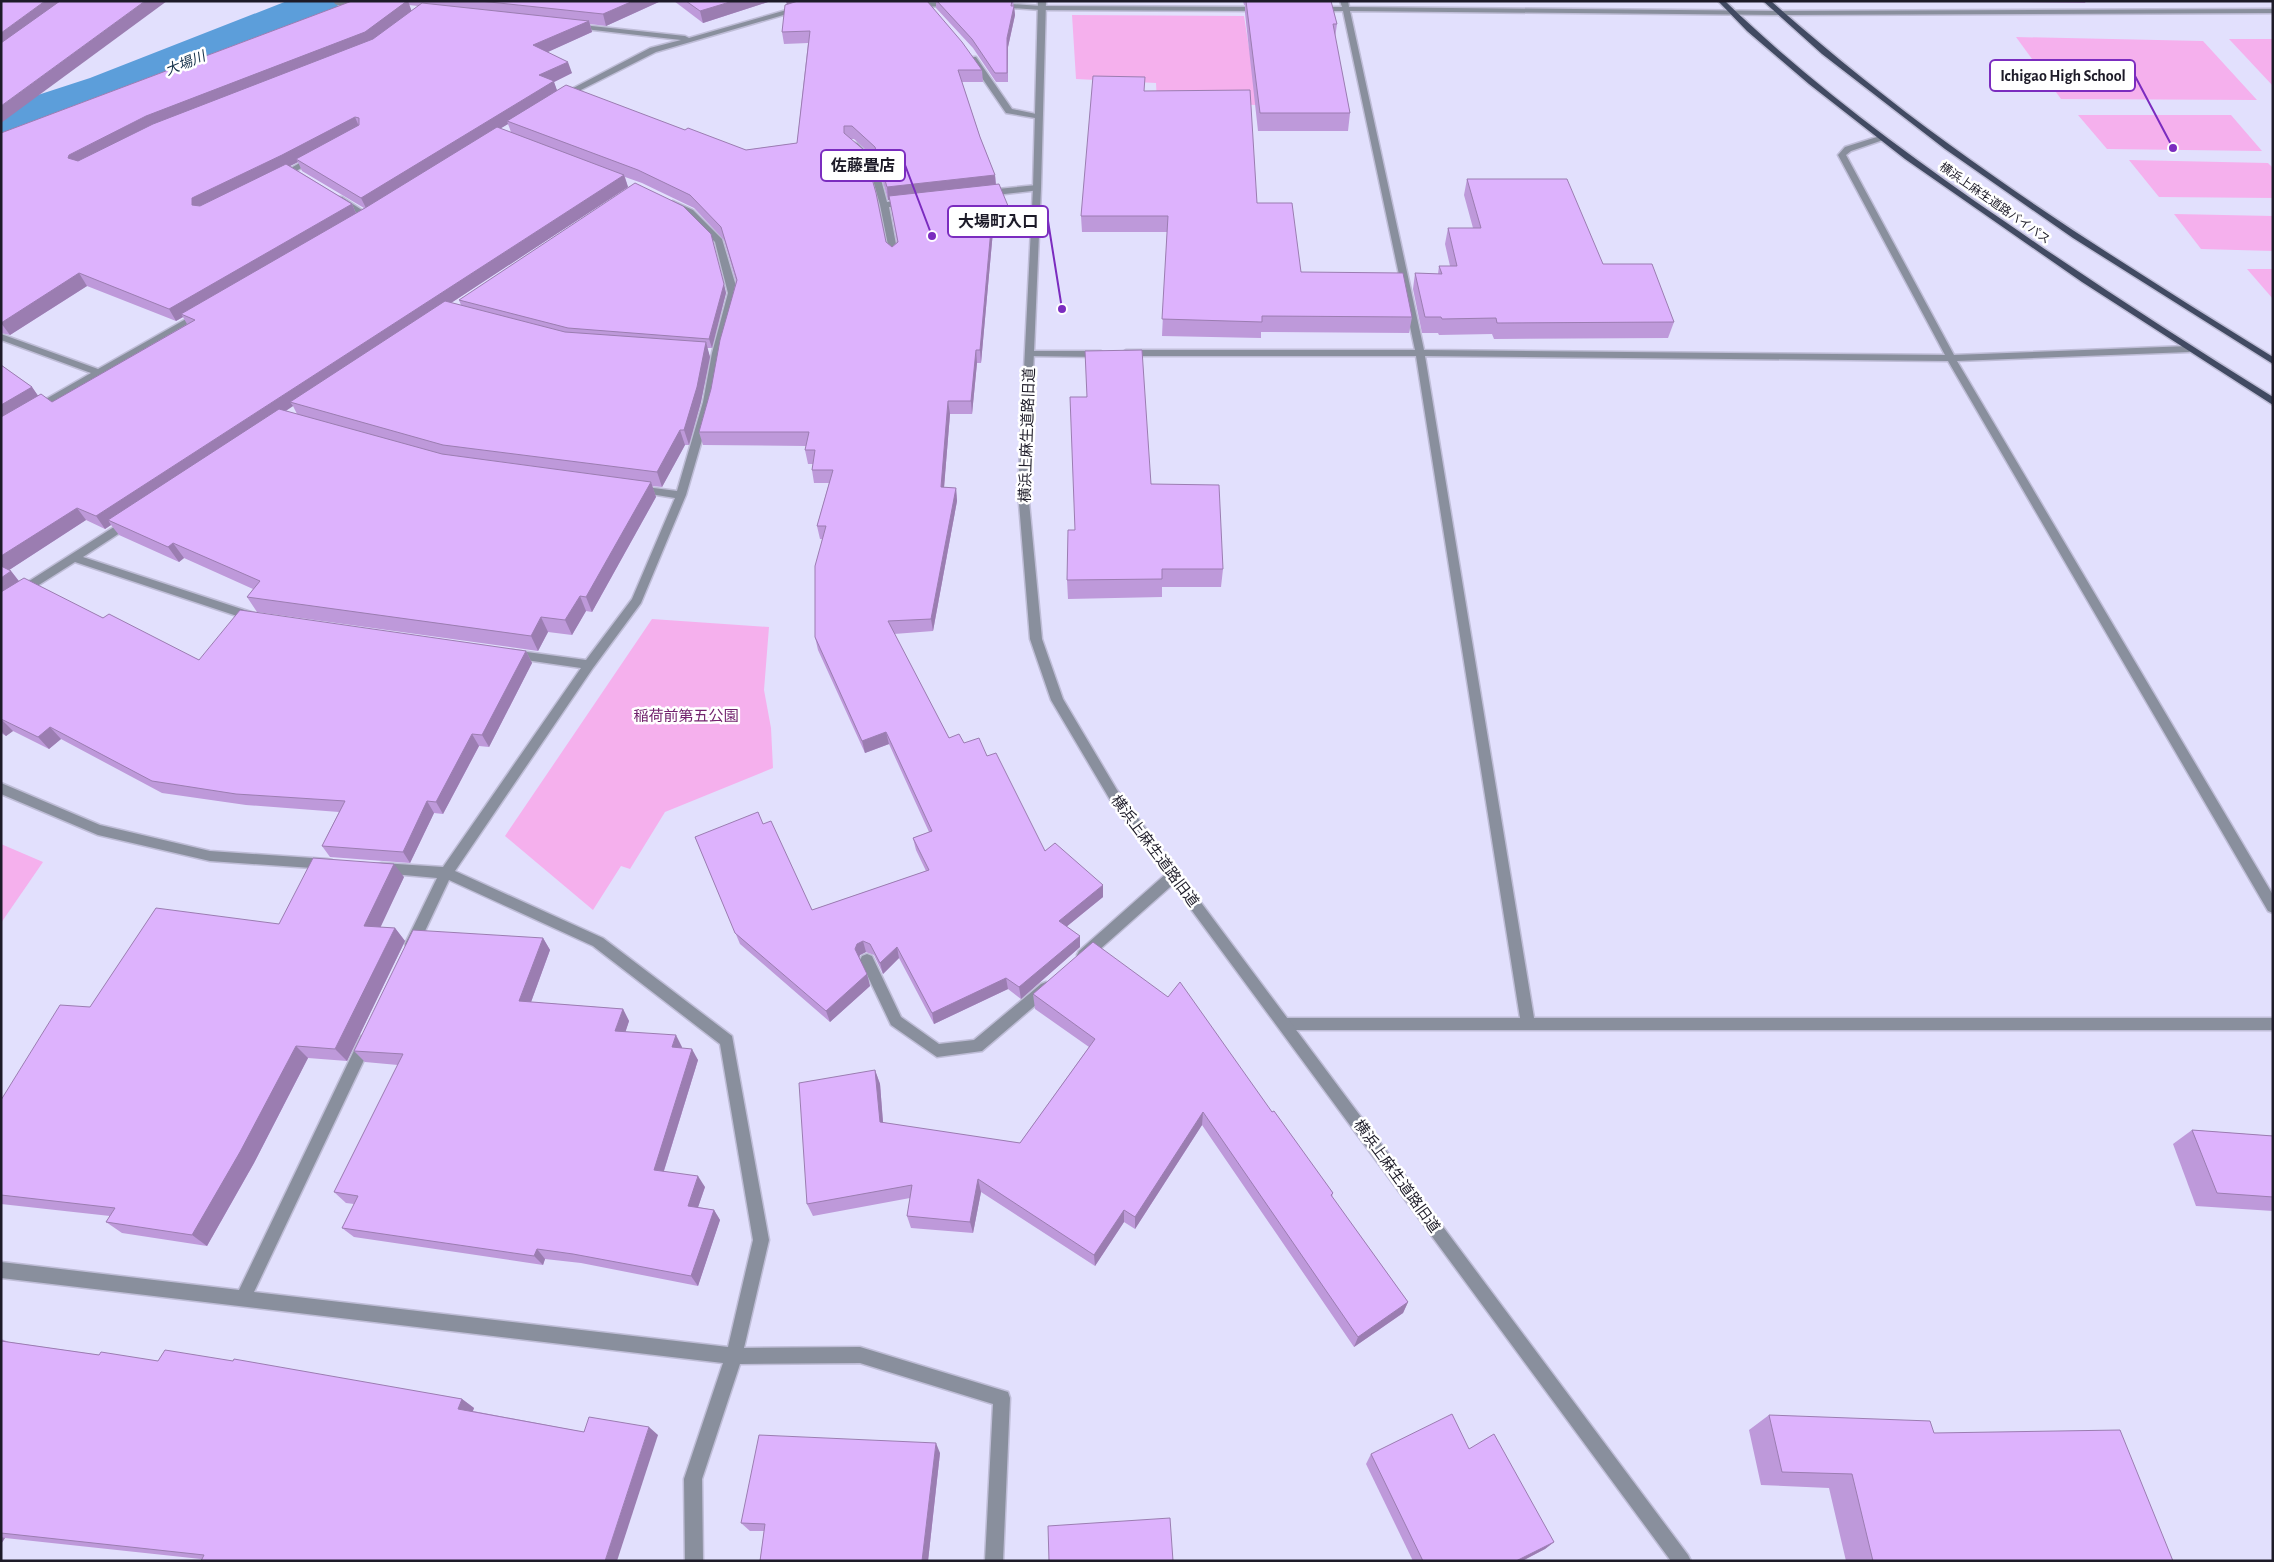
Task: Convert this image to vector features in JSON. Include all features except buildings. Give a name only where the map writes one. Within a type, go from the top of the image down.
[{"type":"main road","name":"横浜上麻生道路バイパス","points":[[1720,1],[1778,54],[1880,138],[2052,259],[2188,349],[2273,402]]},
{"type":"main road","name":"横浜上麻生道路バイパス","points":[[1766,1],[1806,38],[1956,155],[2120,266],[2271,359]]},
{"type":"street","points":[[338,1],[368,4]]},
{"type":"street","points":[[2153,1],[2162,11]]},
{"type":"street","points":[[909,3],[964,4]]},
{"type":"street","points":[[926,4],[932,11]]},
{"type":"street","points":[[994,4],[1267,9]]},
{"type":"street","name":"横浜上麻生道路旧道","points":[[1041,5],[1037,188],[1022,492],[1036,639],[1057,700],[1112,794],[1285,1024],[1682,1561]]},
{"type":"street","points":[[1345,5],[1420,353],[1528,1024]]},
{"type":"street","points":[[1306,9],[1345,5],[1780,14],[2273,11]]},
{"type":"street","points":[[555,100],[579,86],[653,50],[802,9],[811,9]]},
{"type":"street","points":[[568,25],[693,38]]},
{"type":"street","points":[[968,51],[1009,111],[1038,117]]},
{"type":"street","points":[[1880,138],[1848,149],[1842,155],[1951,358],[2273,907]]},
{"type":"street","points":[[850,142],[872,161],[884,205],[894,255]]},
{"type":"street","points":[[274,180],[326,152]]},
{"type":"street","points":[[292,171],[300,176]]},
{"type":"street","points":[[980,194],[1037,188]]},
{"type":"street","points":[[334,196],[367,216]]},
{"type":"street","points":[[404,961],[446,873],[589,665],[637,600],[681,495],[708,402],[712,353],[732,293],[719,241],[690,212],[664,200]]},
{"type":"street","points":[[884,205],[913,202]]},
{"type":"street","points":[[359,221],[375,211]]},
{"type":"street","points":[[26,416],[208,309]]},
{"type":"street","points":[[1,337],[99,373]]},
{"type":"street","points":[[1030,354],[1420,353],[1951,358],[2188,349]]},
{"type":"street","points":[[623,487],[681,495]]},
{"type":"street","points":[[1,605],[139,515]]},
{"type":"street","points":[[74,558],[251,617],[261,618]]},
{"type":"street","points":[[502,653],[589,665]]},
{"type":"street","points":[[1,788],[98,830],[117,835],[210,856],[338,865]]},
{"type":"street","points":[[368,867],[446,873],[598,942],[726,1042],[761,1240],[734,1356],[693,1479],[694,1561]]},
{"type":"street","points":[[1073,965],[1173,876]]},
{"type":"street","points":[[867,960],[896,1021],[937,1050],[977,1046],[1059,978]]},
{"type":"street","points":[[1285,1024],[2273,1024]]},
{"type":"street","points":[[243,1298],[370,1032]]},
{"type":"street","points":[[1,1270],[734,1356],[860,1355],[1002,1398],[994,1561]]},
{"type":"green space","points":[[1072,15],[1244,16],[1258,105],[1157,103],[1156,83],[1076,79]]},
{"type":"green space","points":[[2016,37],[2203,41],[2257,100],[2061,99]]},
{"type":"green space","points":[[2229,39],[2273,39],[2273,86]]},
{"type":"green space","points":[[2078,115],[2231,115],[2262,151],[2107,149]]},
{"type":"green space","points":[[2129,160],[2268,163],[2273,168],[2273,198],[2159,197]]},
{"type":"green space","points":[[2174,214],[2273,216],[2273,251],[2201,249]]},
{"type":"green space","points":[[2247,269],[2273,269],[2273,299]]},
{"type":"green space","name":"稲荷前第五公園","points":[[652,619],[769,627],[764,690],[771,728],[773,768],[665,812],[630,869],[621,866],[593,910],[505,836]]},
{"type":"green space","points":[[1,844],[43,862],[1,923]]},
{"type":"waterway","name":"大場川","points":[[1,129],[113,92],[338,1]]},
{"type":"place","name":"Ichigao High School","points":[[2173,148]]},
{"type":"place","name":"佐藤畳店","points":[[932,236]]},
{"type":"place","name":"大場町入口","points":[[1062,309]]}]
